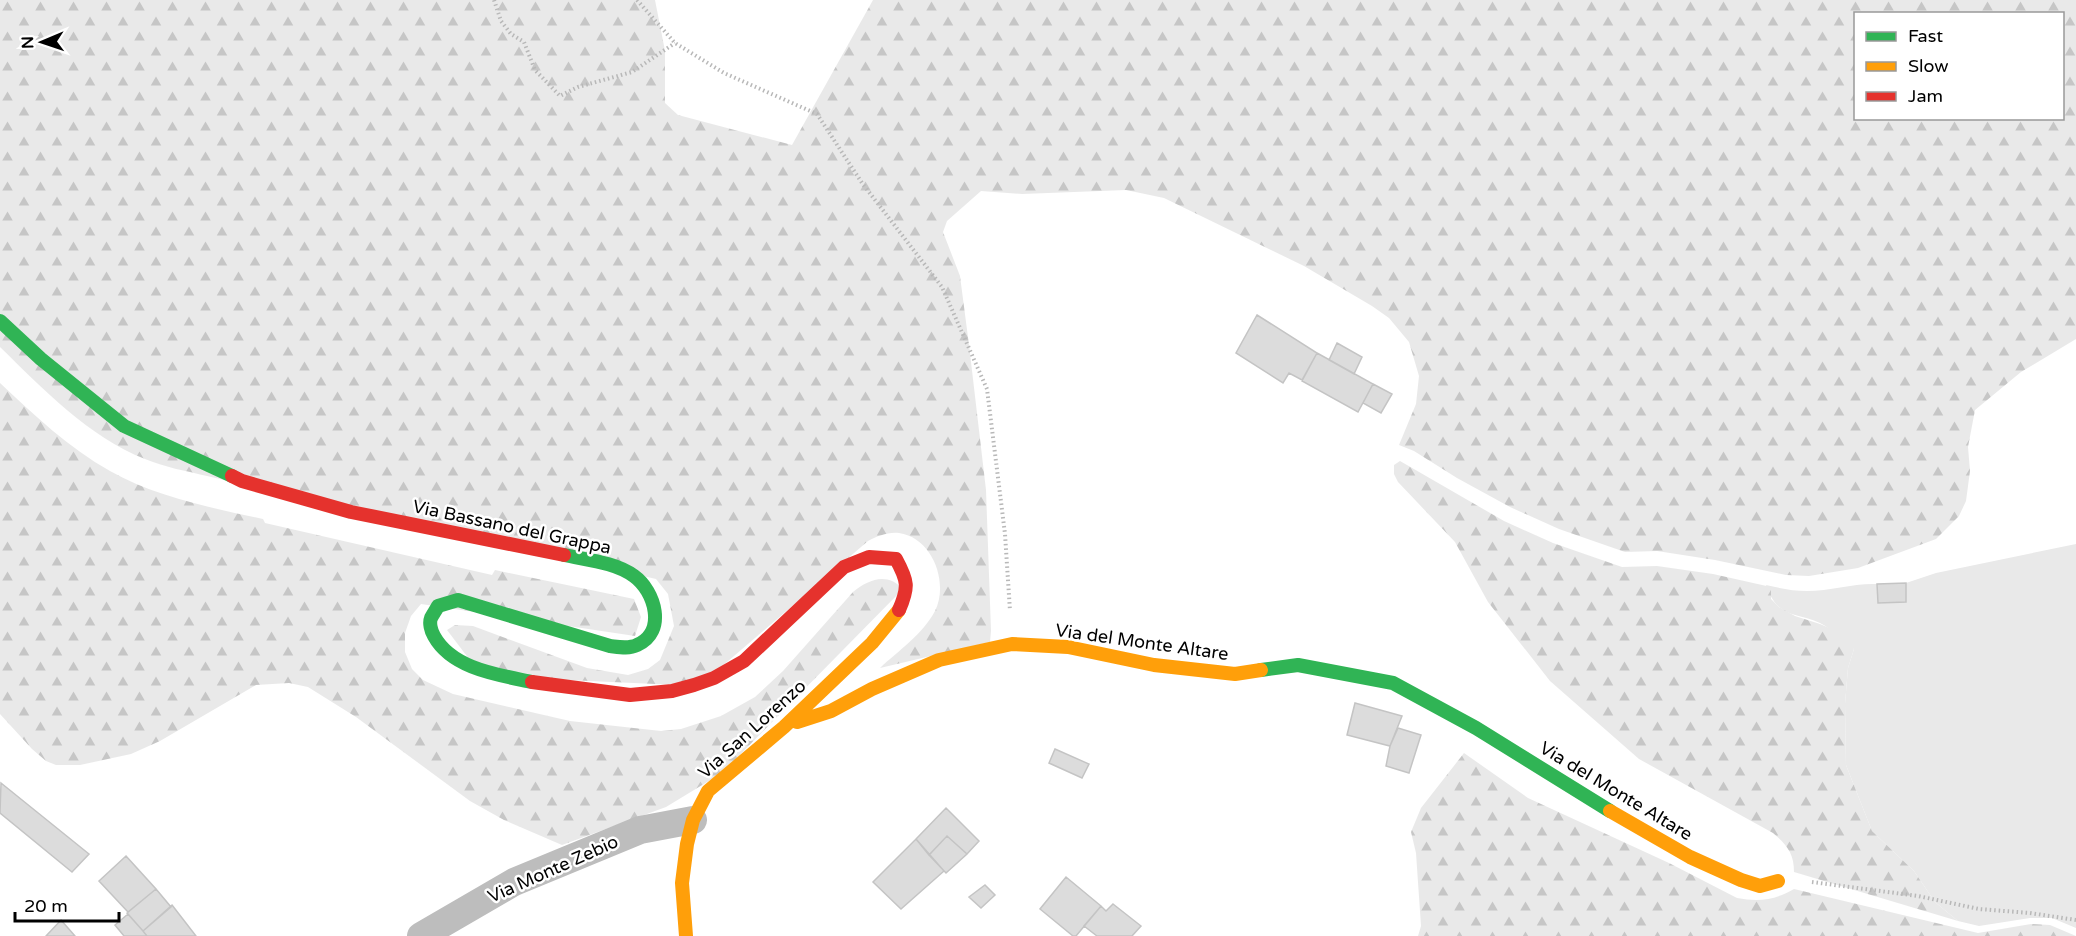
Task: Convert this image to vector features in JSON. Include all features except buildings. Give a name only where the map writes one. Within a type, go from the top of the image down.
[{"type":"street","name":"Via Bassano del Grappa","points":[[0,321],[41,359],[124,426],[242,481],[351,512],[608,564],[628,572],[639,580],[653,600],[655,623],[652,632],[647,639],[637,645],[623,648],[468,602],[458,600],[438,606],[430,620],[432,632],[438,643],[454,657],[486,672],[540,684],[630,695],[672,691],[714,678],[744,661],[844,567],[877,554],[896,559],[906,577]]},
{"type":"street","name":"Via San Lorenzo","points":[[686,936],[682,883],[687,844],[693,820],[708,791],[784,727],[872,643],[899,611],[905,596],[906,577]]},
{"type":"street","name":"Via del Monte Altare","points":[[784,727],[831,711],[872,689],[939,660],[1012,645],[1068,647],[1154,664],[1235,674],[1298,665],[1394,683],[1476,728],[1690,857],[1760,886],[1778,881]]},
{"type":"street","name":"Via Monte Zebio","points":[[421,936],[514,882],[640,830],[693,820]]},
{"type":"path","points":[[494,0],[501,21],[511,34],[524,42],[535,70],[560,96],[578,87],[632,72],[675,43]]},
{"type":"path","points":[[637,0],[675,43],[724,73],[817,114],[862,183],[942,287],[987,389],[1005,534],[1012,645]]},
{"type":"path","points":[[1778,881],[1815,882],[1918,896],[1979,909],[2076,920]]},
{"type":"green space","points":[[0,0],[655,0],[665,51],[665,103],[678,115],[792,145],[873,0],[2076,0],[2076,339],[2021,372],[1975,410],[1968,447],[1970,471],[1966,501],[1959,516],[1936,539],[1858,568],[1809,576],[1786,575],[1657,551],[1625,552],[1559,529],[1510,507],[1414,451],[1399,445],[1416,404],[1419,376],[1409,342],[1389,318],[1304,266],[1164,198],[1126,190],[1022,194],[981,191],[947,221],[943,232],[960,276],[986,490],[990,642],[880,668],[924,627],[935,611],[939,600],[939,575],[929,552],[921,543],[899,533],[890,533],[868,541],[699,686],[482,676],[447,630],[455,625],[473,626],[587,668],[628,675],[648,669],[660,660],[674,626],[668,594],[656,579],[167,467],[125,450],[105,438],[49,394],[0,347]]},
{"type":"green space","points":[[0,383],[80,452],[110,471],[165,495],[263,519],[265,523],[492,575],[495,570],[634,599],[641,617],[635,636],[421,604],[411,616],[405,633],[405,652],[412,669],[423,680],[453,694],[570,721],[661,731],[681,729],[721,716],[755,697],[783,671],[859,587],[878,579],[884,579],[891,580],[903,589],[722,773],[666,807],[562,845],[504,820],[470,801],[356,717],[308,687],[289,683],[256,685],[160,741],[131,754],[80,765],[56,765],[46,761],[32,749],[0,714]]},
{"type":"green space","points":[[1400,461],[1504,521],[1553,543],[1622,567],[1657,566],[1713,574],[1771,587],[1771,599],[1779,607],[1795,616],[1846,635],[1854,649],[1848,668],[1845,704],[1846,765],[1872,831],[1914,871],[1935,902],[1958,921],[1794,872],[1789,850],[1773,833],[1639,759],[1550,681],[1488,602],[1455,542],[1398,482],[1394,474],[1394,465]]},
{"type":"green space","points":[[2076,544],[2076,928],[2052,918],[2030,918],[1979,926],[1958,921],[1935,902],[1914,871],[1872,831],[1846,765],[1845,704],[1848,668],[1854,649],[1820,623],[1782,609],[1776,604],[1766,585],[1807,591],[1877,584],[1878,603],[1906,602],[1906,583],[1936,573]]},
{"type":"green space","points":[[1464,753],[1528,798],[1669,863],[1737,898],[1767,899],[1794,889],[1978,933],[2031,924],[2050,925],[2076,936],[1418,936],[1421,926],[1416,853],[1411,832],[1421,808]]},
{"type":"traffic: fast","points":[[0,321],[41,359],[124,426],[232,476]]},
{"type":"traffic: fast","points":[[532,682],[477,669],[452,656],[434,636],[430,620],[438,606],[458,600],[610,646],[631,647],[646,639],[652,631],[655,611],[648,591],[641,583],[634,576],[618,568],[564,555]]},
{"type":"traffic: fast","points":[[1261,670],[1298,665],[1393,683],[1476,728],[1610,811]]},
{"type":"traffic: slow","points":[[686,936],[682,883],[687,844],[693,820],[708,791],[784,727],[872,643],[899,610]]},
{"type":"traffic: slow","points":[[797,722],[831,711],[872,689],[939,660],[1012,644],[1068,647],[1154,665],[1235,674],[1261,670]]},
{"type":"traffic: slow","points":[[1610,811],[1690,857],[1741,880],[1760,886],[1778,881]]},
{"type":"traffic: jam","points":[[232,476],[242,481],[351,512],[564,555]]},
{"type":"traffic: jam","points":[[532,682],[630,695],[672,691],[714,678],[744,661],[844,567],[869,557],[896,559],[906,584],[899,610]]}]
